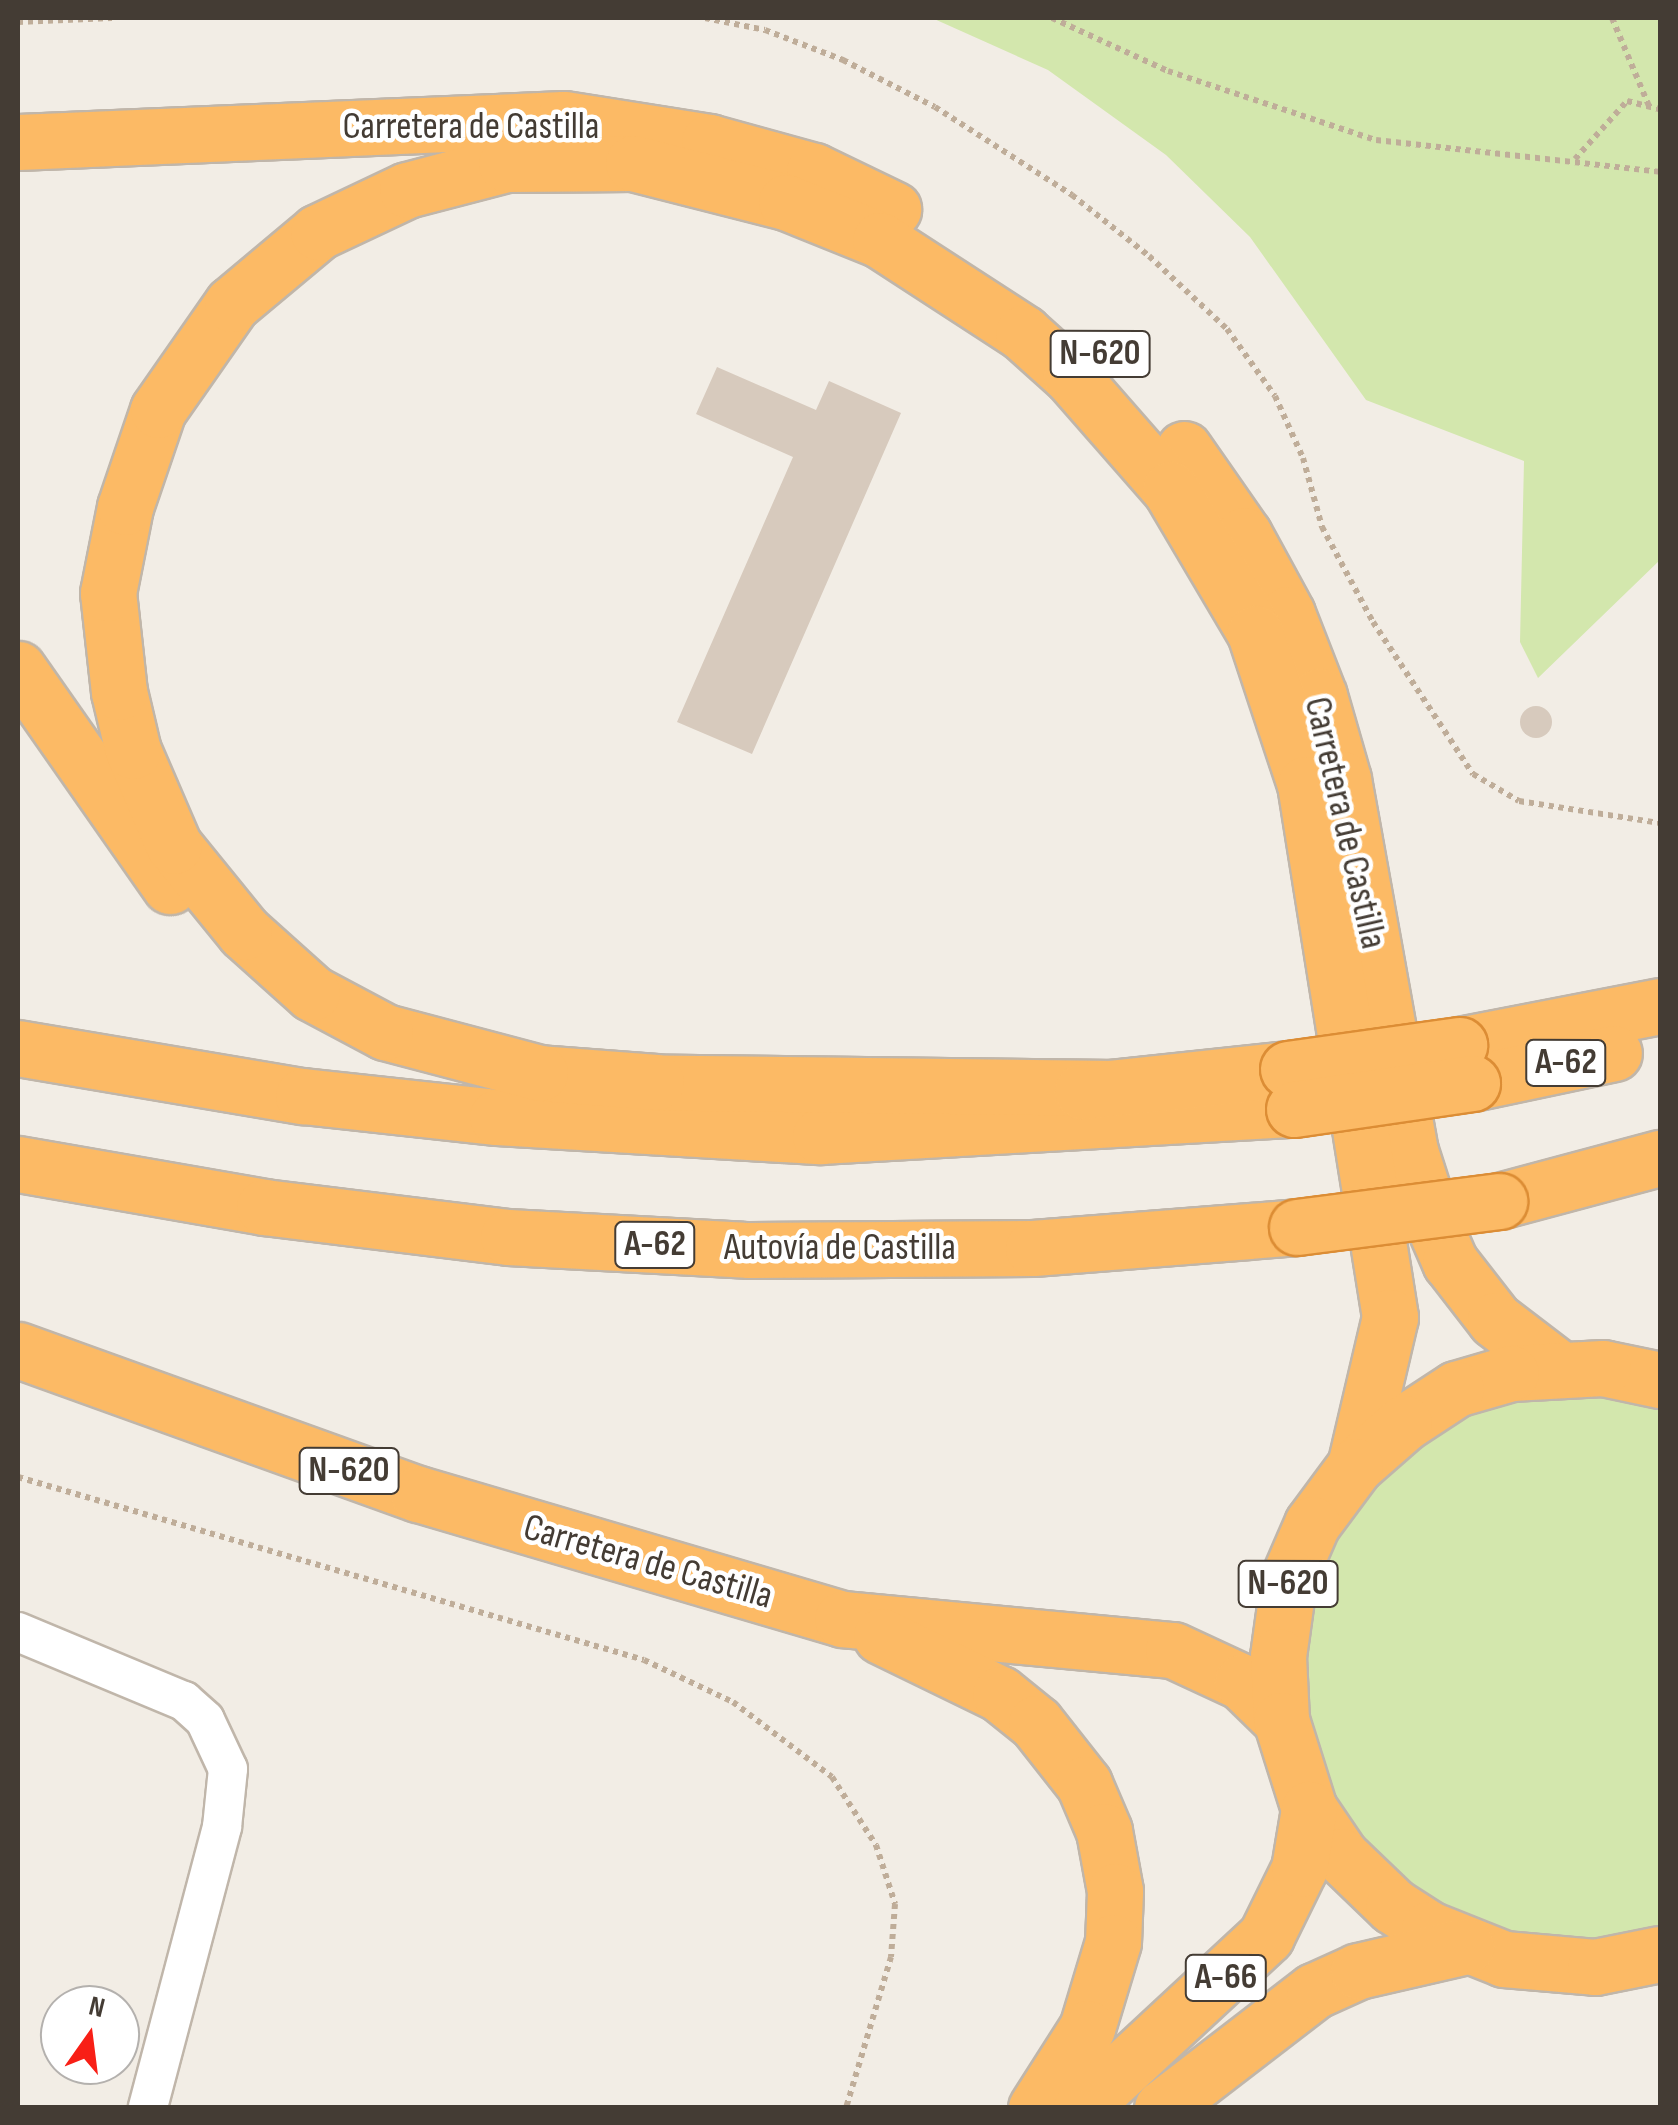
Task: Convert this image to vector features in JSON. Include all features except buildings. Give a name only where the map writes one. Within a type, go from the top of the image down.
[{"type":"highway","name":"Carretera de Castilla","points":[[18,142],[508,120],[632,128],[814,171],[972,252],[1036,297],[1096,349],[1170,431],[1244,535],[1287,614],[1343,778],[1410,1151],[1434,1223],[1450,1262],[1495,1320],[1558,1368]]},
{"type":"highway","points":[[1291,1089],[656,1082],[540,1073],[385,1032],[312,993],[244,932],[174,846],[133,751],[119,692],[108,593],[125,506],[158,410],[232,304],[318,232],[407,190],[506,164],[633,162],[786,202],[880,240],[1023,333],[1071,376],[1170,489],[1255,632],[1305,784],[1390,1317],[1355,1466]]},
{"type":"highway","points":[[18,669],[142,853],[237,963],[306,1017],[376,1052],[503,1091],[579,1099],[885,1105],[1116,1088]]},
{"type":"highway","points":[[1465,1064],[1660,1006]]},
{"type":"highway","name":"A-62","points":[[18,1048],[303,1096],[497,1117],[820,1136],[1291,1089],[1660,1042]]},
{"type":"highway","name":"Autovía de Castilla","points":[[18,1164],[264,1207],[471,1232],[713,1248],[1033,1248],[1297,1228],[1499,1201],[1660,1158]]},
{"type":"highway","name":"Carretera de Castilla","points":[[18,1350],[418,1494],[842,1619],[1173,1650],[1242,1682],[1281,1720]]},
{"type":"highway","name":"N-620","points":[[1660,1380],[1636,1372],[1558,1368],[1456,1389],[1355,1466],[1312,1524],[1288,1577],[1278,1656],[1281,1720],[1310,1808],[1341,1856],[1393,1906],[1466,1946],[1560,1966],[1595,1967],[1660,1954]]},
{"type":"highway","points":[[842,1619],[1000,1694],[1059,1749],[1084,1784],[1104,1831],[1115,1891],[1113,1942],[1087,2028],[1036,2108]]},
{"type":"highway","name":"A-66","points":[[1081,2108],[1257,1948],[1286,1903],[1310,1808]]},
{"type":"highway","name":"A-66","points":[[1162,2108],[1314,1991],[1358,1971],[1466,1946]]},
{"type":"street","points":[[18,1632],[184,1701],[205,1720],[228,1768],[222,1827],[148,2108]]},
{"type":"path","points":[[18,22],[112,18]]},
{"type":"path","points":[[705,18],[780,36],[935,107],[1072,195],[1148,256],[1227,329],[1275,396],[1304,458],[1322,527],[1373,622],[1474,774],[1519,801],[1660,823]]},
{"type":"path","points":[[1052,18],[1168,71],[1376,140],[1660,172]]},
{"type":"path","points":[[1612,18],[1649,106]]},
{"type":"path","points":[[1574,160],[1628,100],[1660,108]]},
{"type":"path","points":[[18,1477],[644,1660],[733,1702],[832,1777],[876,1845],[896,1904],[892,1957],[846,2108]]},
{"type":"green space","points":[[932,18],[1660,18],[1660,560],[1538,678],[1520,642],[1524,461],[1366,400],[1250,237],[1166,155],[1048,70]]},
{"type":"green space","points":[[1591,1394],[1660,1408],[1660,1927],[1597,1940],[1523,1936],[1452,1912],[1418,1893],[1360,1839],[1337,1806],[1308,1734],[1304,1616],[1330,1541],[1376,1477],[1438,1429],[1512,1400]]}]
